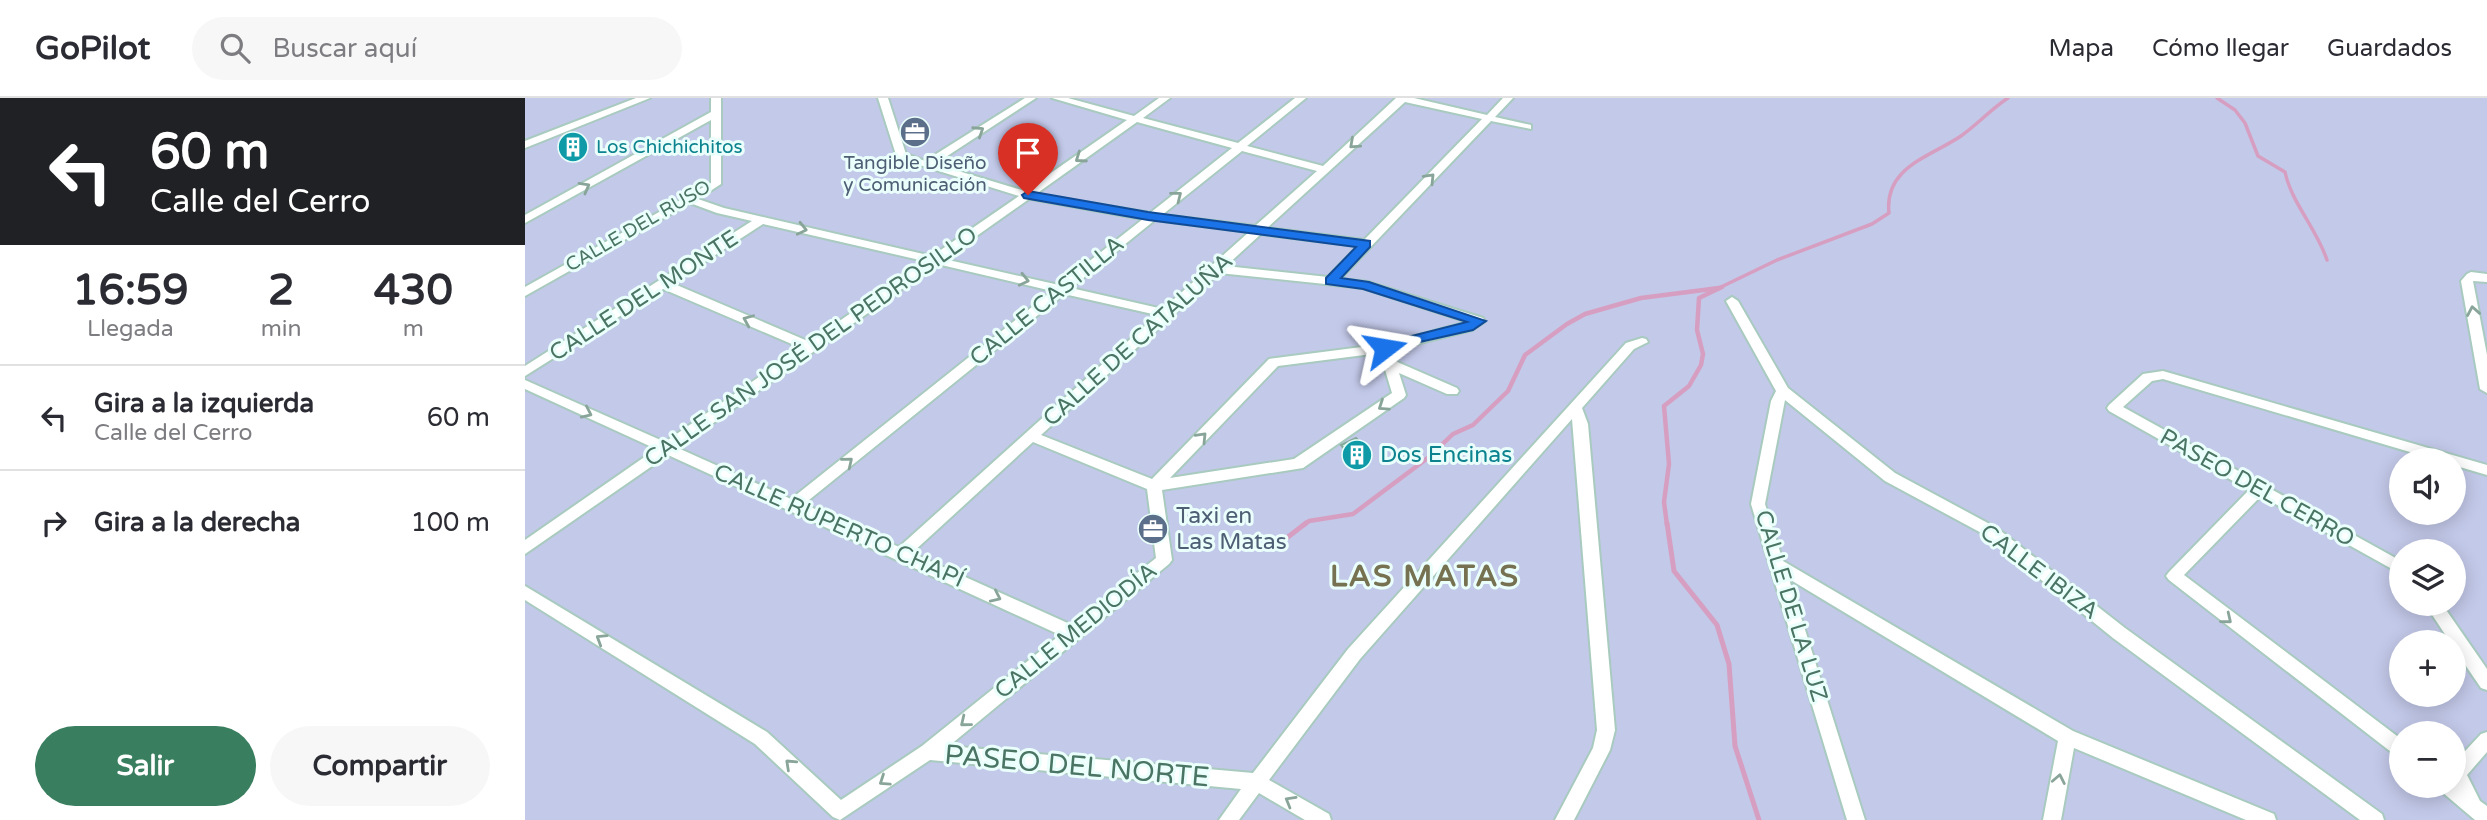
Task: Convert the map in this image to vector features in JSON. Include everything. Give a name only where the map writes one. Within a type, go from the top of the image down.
[{"type":"street","points":[[627,98],[643,99]]},
{"type":"street","name":"CALLE DEL RUSO","points":[[525,292],[716,184],[716,98]]},
{"type":"street","points":[[883,98],[901,156],[927,165],[1028,195],[1151,216],[1366,244]]},
{"type":"street","points":[[927,165],[1031,98]]},
{"type":"street","points":[[1056,98],[1325,170]]},
{"type":"street","name":"CALLE SAN JOSÉ DEL PEDROSILLO","points":[[525,548],[1165,98]]},
{"type":"street","name":"CALLE CASTILLA","points":[[794,504],[1301,98]]},
{"type":"street","points":[[1403,98],[1528,127]]},
{"type":"street","name":"CALLE DE CATALUÑA","points":[[901,554],[1218,269],[1403,98]]},
{"type":"street","points":[[1331,281],[1508,98]]},
{"type":"street","points":[[525,145],[643,99]]},
{"type":"street","points":[[525,220],[716,113]]},
{"type":"street","points":[[689,199],[762,220],[1167,314]]},
{"type":"street","name":"CALLE DEL MONTE","points":[[525,372],[762,220]]},
{"type":"street","points":[[1154,486],[1275,362],[1385,348],[1468,327],[1479,321],[1364,285],[1218,269]]},
{"type":"street","points":[[2487,278],[2471,276],[2467,281],[2487,389]]},
{"type":"street","points":[[663,284],[811,347]]},
{"type":"street","name":"CALLE IBIZA","points":[[1732,302],[1783,391],[1890,478],[1992,532],[2119,633],[2375,820]]},
{"type":"street","points":[[1228,820],[1354,654],[1630,346],[1641,342]]},
{"type":"street","points":[[1031,436],[1154,486],[1298,464],[1399,395],[1385,348]]},
{"type":"street","points":[[1389,364],[1452,391]]},
{"type":"street","name":"PASEO DEL CERRO","points":[[2389,561],[2114,408],[2148,377],[2163,375],[2487,470]]},
{"type":"street","name":"CALLE RUPERTO CHAPÍ","points":[[525,384],[1075,634]]},
{"type":"street","name":"CALLE DE LA LUZ","points":[[1783,391],[1778,401],[1758,504],[1780,566],[1856,820]]},
{"type":"street","points":[[1564,820],[1601,750],[1606,730],[1581,424],[1575,408]]},
{"type":"street","name":"CALLE MEDIODÍA","points":[[928,752],[1164,560],[1154,486]]},
{"type":"street","points":[[2259,489],[2174,576],[2389,740]]},
{"type":"street","points":[[1780,566],[2067,737],[2267,820]]},
{"type":"street","name":"PASEO DEL NORTE","points":[[525,592],[761,738],[840,811],[928,752],[1257,782],[1322,820]]},
{"type":"street","points":[[2441,616],[2487,683]]},
{"type":"street","points":[[2052,820],[2067,737]]},
{"type":"street","points":[[2481,813],[2457,772],[2487,740]]},
{"type":"street","points":[[2463,798],[2481,813]]},
{"type":"shaded area","points":[[525,98],[2487,98],[2487,820],[525,820]]},
{"type":"building","name":"Dos Encinas","points":[[1356,438],[1371,455],[1356,462],[1341,445]]},
{"type":"waterway","points":[[1719,288],[1777,260],[1872,224],[1889,213],[1889,197],[1901,174],[1923,157],[1961,136],[2008,98]]},
{"type":"waterway","points":[[2217,98],[2235,110],[2245,123],[2258,156],[2285,172],[2293,195],[2327,260]]},
{"type":"waterway","points":[[1667,525],[1664,502],[1669,464],[1664,406],[1689,386],[1701,365],[1703,354],[1697,330],[1699,298],[1722,287]]},
{"type":"waterway","points":[[1304,525],[1309,521],[1353,514],[1429,457],[1453,434],[1473,425],[1508,391],[1525,355],[1567,324],[1585,314],[1641,298],[1719,288]]},
{"type":"waterway","points":[[1288,537],[1306,523]]},
{"type":"waterway","points":[[1667,523],[1674,571],[1717,625],[1729,664],[1735,746],[1759,820]]},
{"type":"place","name":"Tangible Diseño y Comunicación","points":[[915,132]]},
{"type":"place","name":"Los Chichichitos","points":[[573,147]]},
{"type":"place","name":"Dos Encinas","points":[[1357,455]]},
{"type":"place","name":"Taxi en Las Matas","points":[[1153,529]]},
{"type":"district","name":"LAS MATAS","points":[[1425,576]]},
{"type":"route","points":[[1028,195],[1148,216],[1366,244],[1331,281],[1364,285],[1463,313],[1479,321],[1468,327],[1385,348]]}]
